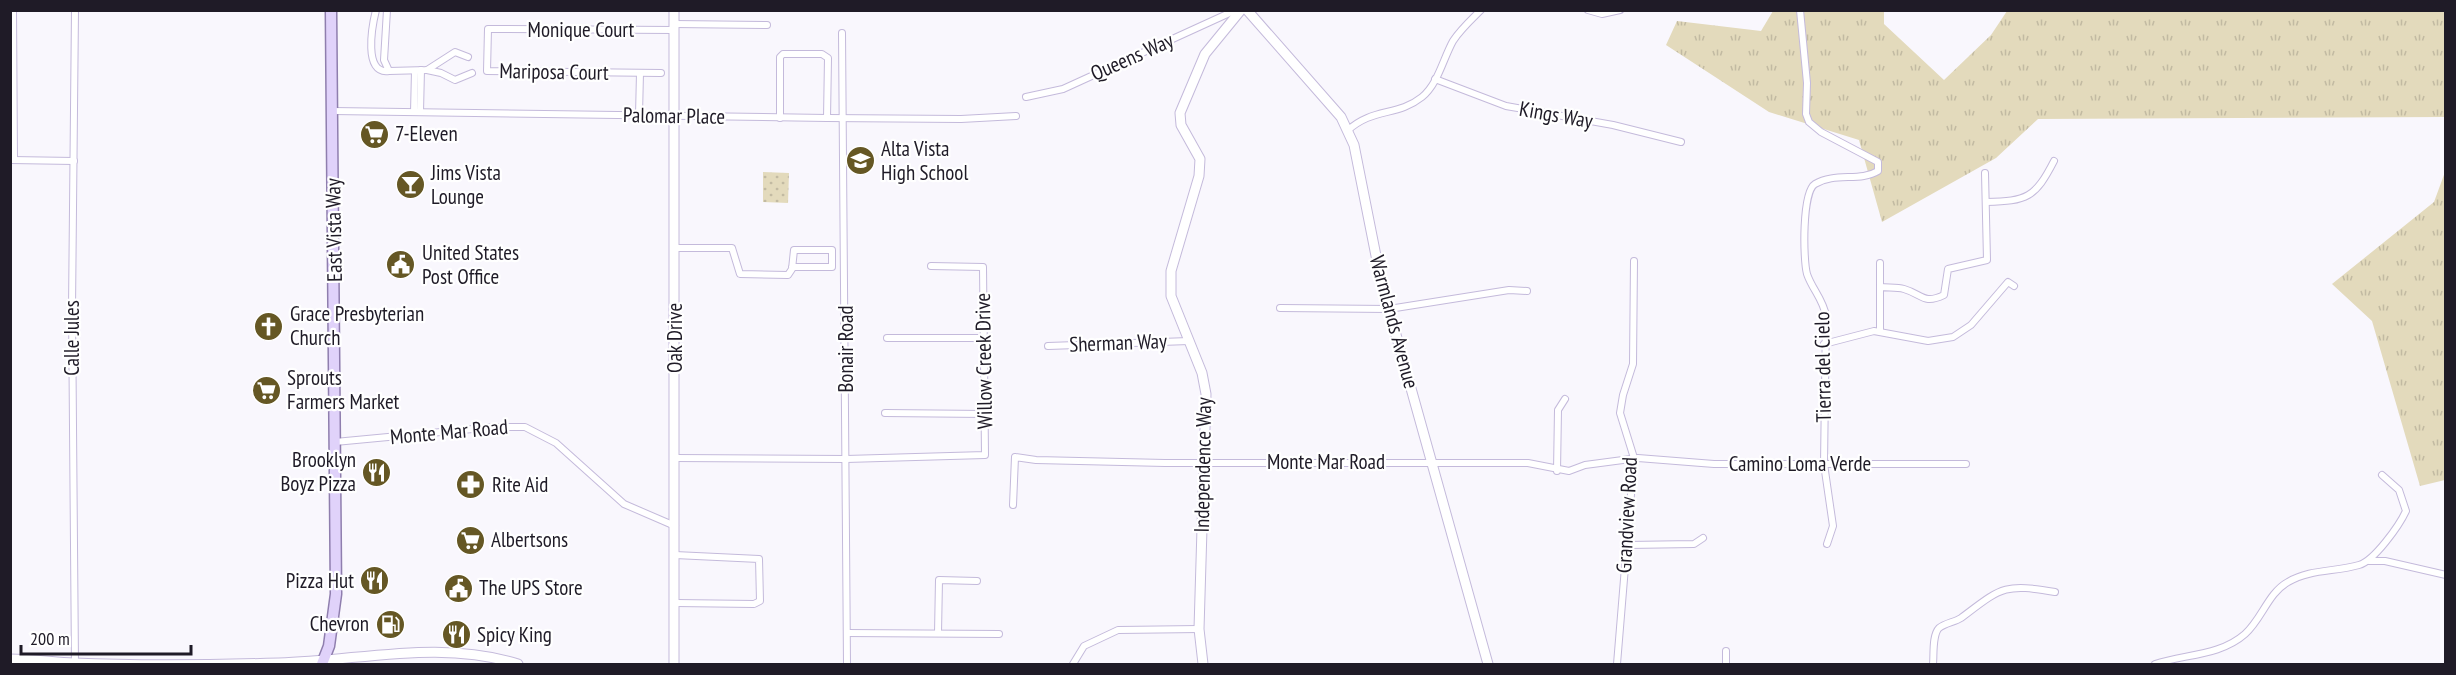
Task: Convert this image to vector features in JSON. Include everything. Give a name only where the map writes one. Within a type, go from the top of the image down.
[{"type":"main road","name":"East Vista Way","points":[[323,663],[336,594],[331,10]]},
{"type":"street","points":[[13,10],[12,160],[74,161]]},
{"type":"street","name":"Calle Jules","points":[[75,10],[72,308],[75,664]]},
{"type":"street","points":[[376,10],[373,25],[373,64],[381,72],[421,70],[441,73],[455,80],[472,73]]},
{"type":"street","points":[[387,10],[384,65],[389,71]]},
{"type":"street","name":"Oak Drive","points":[[674,10],[676,603],[674,664]]},
{"type":"street","name":"Queens Way","points":[[1026,97],[1063,89],[1239,10]]},
{"type":"street","name":"Independence Way","points":[[1203,664],[1198,629],[1206,394],[1202,373],[1171,296],[1171,271],[1199,176],[1200,159],[1194,145],[1185,134],[1180,114],[1205,54],[1239,10]]},
{"type":"street","name":"Warmlands Avenue","points":[[1247,10],[1341,117],[1354,146],[1389,309],[1488,664]]},
{"type":"street","points":[[1347,131],[1358,121],[1372,114],[1399,110],[1412,104],[1430,89],[1454,41],[1481,10]]},
{"type":"street","points":[[1588,10],[1602,14],[1620,10]]},
{"type":"street","name":"Tierra del Cielo","points":[[1800,10],[1807,83],[1806,114],[1809,122],[1821,132],[1878,162],[1878,171],[1872,175],[1832,177],[1816,183],[1808,193],[1807,273],[1823,303],[1826,315],[1824,464],[1833,525],[1827,544]]},
{"type":"street","name":"Monique Court","points":[[488,29],[767,25]]},
{"type":"street","name":"Mariposa Court","points":[[488,29],[487,71],[662,73]]},
{"type":"street","name":"Bonair Road","points":[[842,33],[847,664]]},
{"type":"street","name":"Mariposa Court","points":[[421,70],[455,52],[468,57]]},
{"type":"street","points":[[780,118],[780,57],[783,54],[822,54],[828,58],[827,118]]},
{"type":"street","points":[[417,112],[421,70]]},
{"type":"street","points":[[639,115],[640,73]]},
{"type":"street","name":"Kings Way","points":[[1435,79],[1506,106],[1613,125],[1681,142]]},
{"type":"street","name":"Palomar Place","points":[[333,111],[780,118],[961,119],[1016,116]]},
{"type":"street","points":[[1986,202],[2015,202],[2030,196],[2041,185],[2054,161]]},
{"type":"street","points":[[1880,287],[1905,289],[1921,298],[1934,300],[1944,295],[1948,269],[1987,260],[1985,173]]},
{"type":"street","points":[[674,248],[732,248],[740,274],[788,275],[792,267],[794,250],[832,250],[832,267],[792,267]]},
{"type":"street","name":"Grandview Road","points":[[1617,664],[1634,458],[1620,413],[1633,364],[1634,261]]},
{"type":"street","points":[[1880,263],[1880,331]]},
{"type":"street","name":"Willow Creek Drive","points":[[846,459],[985,455],[983,267],[931,266]]},
{"type":"street","points":[[1824,344],[1880,331],[1928,341],[1953,338],[1971,325],[2008,282],[2014,286]]},
{"type":"street","points":[[1280,308],[1389,309],[1509,290],[1527,291]]},
{"type":"street","points":[[887,338],[984,339]]},
{"type":"street","name":"Sherman Way","points":[[1047,346],[1189,341]]},
{"type":"street","points":[[1557,471],[1558,410],[1565,399]]},
{"type":"street","points":[[885,413],[985,414]]},
{"type":"street","name":"Monte Mar Road","points":[[335,442],[494,427],[525,427],[556,443],[624,504],[675,526]]},
{"type":"street","name":"Monte Mar Road","points":[[1013,505],[1015,457],[1036,460],[1204,462],[1528,463],[1557,471],[1569,471],[1585,465],[1634,458]]},
{"type":"street","points":[[675,458],[846,459]]},
{"type":"street","name":"Camino Loma Verde","points":[[1634,458],[1695,463],[1966,464]]},
{"type":"street","points":[[2369,561],[2406,511],[2399,490],[2382,475]]},
{"type":"street","points":[[1628,546],[1694,544],[1703,538]]},
{"type":"street","points":[[675,555],[759,559],[760,601],[754,604],[676,603]]},
{"type":"street","points":[[2155,664],[2197,656],[2220,648],[2243,636],[2254,625],[2276,590],[2288,582],[2324,570],[2360,565],[2369,561],[2385,561],[2445,575]]},
{"type":"street","points":[[938,633],[939,580],[977,581]]},
{"type":"street","points":[[1933,664],[1936,635],[1939,628],[1959,619],[1995,592],[2023,586],[2055,592]]},
{"type":"street","points":[[1072,664],[1084,646],[1118,630],[1198,629]]},
{"type":"street","points":[[848,633],[999,634]]},
{"type":"street","points":[[1726,651],[1726,664]]},
{"type":"street","points":[[59,664],[323,663],[399,652],[460,652],[519,664]]},
{"type":"street","points":[[10,659],[75,664]]},
{"type":"green space","points":[[1773,11],[1884,11],[1884,24],[1944,80],[1991,35],[2007,11],[2445,11],[2445,117],[2038,119],[1996,158],[1882,222],[1859,140],[1769,112],[1666,45],[1677,21],[1761,31]]},
{"type":"green space","points":[[763,172],[789,173],[788,203],[763,202]]},
{"type":"green space","points":[[2445,172],[2445,480],[2420,486],[2372,321],[2332,284],[2434,202]]},
{"type":"place","name":"7-Eleven","points":[[374,134]]},
{"type":"place","name":"Alta Vista High School","points":[[860,161]]},
{"type":"place","name":"Jims Vista Lounge","points":[[410,185]]},
{"type":"place","name":"United States Post Office","points":[[401,265]]},
{"type":"place","name":"Grace Presbyterian Church","points":[[269,326]]},
{"type":"place","name":"Sprouts Farmers Market","points":[[266,390]]},
{"type":"place","name":"Brooklyn Boyz Pizza","points":[[377,472]]},
{"type":"place","name":"Rite Aid","points":[[471,485]]},
{"type":"place","name":"Albertsons","points":[[470,540]]},
{"type":"place","name":"Pizza Hut","points":[[375,581]]},
{"type":"place","name":"The UPS Store","points":[[458,588]]},
{"type":"place","name":"Chevron","points":[[390,624]]},
{"type":"place","name":"Spicy King","points":[[456,635]]}]
